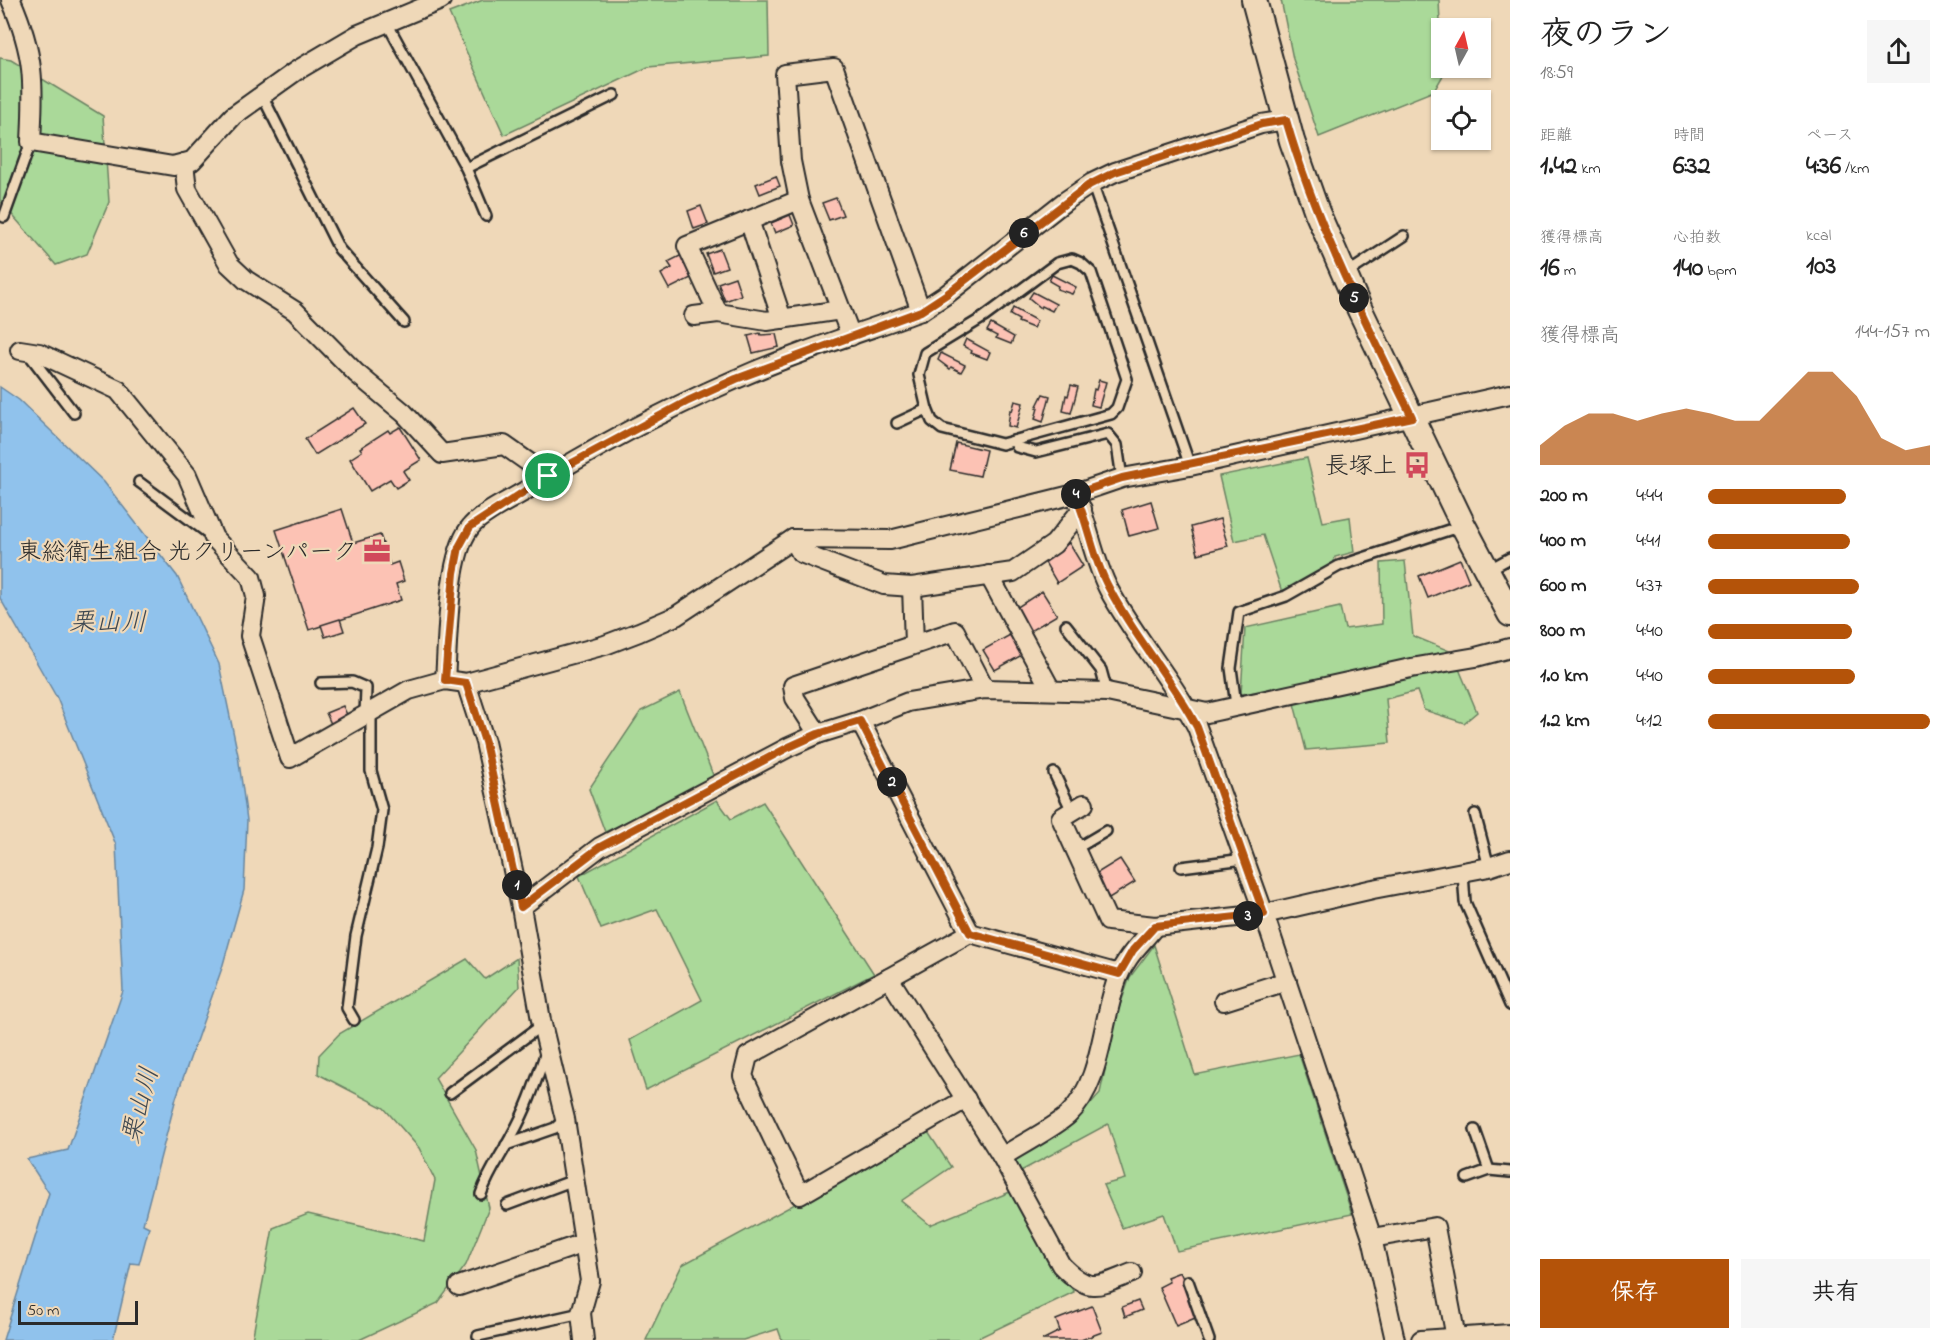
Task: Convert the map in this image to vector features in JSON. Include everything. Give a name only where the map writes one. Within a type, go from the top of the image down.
[{"type":"main road","points":[[1254,0],[1286,120],[1317,212],[1344,275],[1463,525],[1510,614]]},
{"type":"street","points":[[11,0],[23,27],[31,55],[34,94],[31,142],[173,166],[192,161],[232,116],[296,71],[357,35],[441,0]]},
{"type":"street","points":[[851,336],[798,200],[791,161],[785,74],[834,68],[921,311]]},
{"type":"street","points":[[445,680],[454,573],[459,547],[470,527],[548,476],[688,401],[736,379],[921,311],[947,294],[1065,201],[1092,183],[1115,172],[1250,127],[1286,120]]},
{"type":"street","points":[[184,163],[187,189],[229,264],[246,280],[295,310],[356,373],[404,413],[442,454],[504,445],[548,476]]},
{"type":"street","points":[[718,313],[687,246],[798,200]]},
{"type":"street","points":[[749,220],[782,319]]},
{"type":"street","points":[[694,316],[718,313],[767,321],[841,310]]},
{"type":"street","points":[[23,351],[39,353],[118,390],[187,475],[214,538],[251,577],[256,596],[250,636],[290,758],[410,690],[445,680],[466,683],[605,645],[639,633],[676,616],[793,539],[890,540],[1079,502],[1122,478],[1190,466],[1510,394]]},
{"type":"street","points":[[793,539],[801,553],[884,585],[912,587],[1013,572],[1054,544],[1079,502]]},
{"type":"street","points":[[1079,502],[1096,559],[1109,590],[1143,646],[1188,709],[1197,727],[1287,981],[1372,1238],[1395,1340]]},
{"type":"street","points":[[989,575],[1051,690]]},
{"type":"street","points":[[912,587],[914,644]]},
{"type":"street","points":[[818,734],[795,698],[793,686],[955,631],[985,689]]},
{"type":"street","points":[[521,907],[600,847],[818,734],[860,721],[908,702],[985,689],[1107,692],[1207,713],[1510,648]]},
{"type":"street","points":[[466,683],[485,742],[521,907],[542,1025],[565,1119],[590,1281],[581,1313],[584,1340]]},
{"type":"street","points":[[860,721],[970,933]]},
{"type":"street","points":[[1078,807],[1061,818],[1108,921],[1155,926],[1264,914],[1462,873],[1510,860]]},
{"type":"street","points":[[1002,1157],[1068,1114],[1081,1097],[1096,1065],[1107,1005],[1119,974],[1133,950],[1155,926]]},
{"type":"street","points":[[966,1098],[800,1195],[743,1076],[744,1064],[748,1056],[970,933],[1119,974]]},
{"type":"street","points":[[889,978],[1002,1157],[1061,1265],[1073,1277],[1088,1286],[1100,1285],[1132,1273]]},
{"type":"street","points":[[1224,1001],[1287,981]]},
{"type":"street","points":[[1372,1238],[1435,1227],[1456,1338]]},
{"type":"street","points":[[459,1286],[584,1243]]},
{"type":"street","points":[[1421,1340],[1510,1334]]},
{"type":"lane","points":[[387,22],[466,168],[486,216]]},
{"type":"lane","points":[[262,95],[339,249],[404,322]]},
{"type":"lane","points":[[466,168],[614,95]]},
{"type":"lane","points":[[4,217],[31,142]]},
{"type":"lane","points":[[1092,183],[1190,466]]},
{"type":"lane","points":[[1344,275],[1404,236]]},
{"type":"lane","points":[[1072,260],[1082,264],[1091,272],[1127,379],[1125,392],[1117,408],[1111,414],[1014,441],[1002,444],[942,429],[932,421],[919,375],[925,353],[984,317],[1057,263],[1072,260]]},
{"type":"lane","points":[[23,351],[74,413]]},
{"type":"lane","points":[[897,423],[927,409]]},
{"type":"lane","points":[[1014,441],[1017,447],[1036,452],[1108,434],[1117,445],[1122,478]]},
{"type":"lane","points":[[139,482],[214,538]]},
{"type":"lane","points":[[1236,705],[1231,668],[1239,612],[1286,596],[1339,566],[1463,525]]},
{"type":"lane","points":[[1487,570],[1510,558]]},
{"type":"lane","points":[[1066,625],[1101,670],[1107,692]]},
{"type":"lane","points":[[321,682],[352,681],[366,688],[371,771],[382,810],[377,848],[357,936],[347,1008],[354,1020]]},
{"type":"lane","points":[[1054,773],[1078,807]]},
{"type":"lane","points":[[1475,814],[1489,867]]},
{"type":"lane","points":[[1074,847],[1106,831]]},
{"type":"lane","points":[[1181,867],[1244,859]]},
{"type":"lane","points":[[1462,873],[1465,902],[1510,1005]]},
{"type":"lane","points":[[450,1093],[542,1025]]},
{"type":"lane","points":[[481,1194],[489,1170],[530,1099],[548,1047]]},
{"type":"lane","points":[[506,1144],[555,1128],[565,1119]]},
{"type":"lane","points":[[1475,1130],[1488,1170]]},
{"type":"lane","points":[[1467,1178],[1488,1170],[1510,1173]]},
{"type":"lane","points":[[507,1205],[574,1180]]},
{"type":"lane","points":[[1188,1281],[1209,1340]]},
{"type":"lane","points":[[478,1335],[581,1313]]},
{"type":"green space","points":[[483,0],[768,0],[769,56],[648,67],[504,135],[449,13]]},
{"type":"green space","points":[[1281,0],[1439,0],[1440,18],[1431,18],[1431,78],[1442,78],[1431,92],[1319,137],[1293,59]]},
{"type":"green space","points":[[0,58],[11,60],[103,116],[109,202],[87,254],[56,265],[0,201]]},
{"type":"green space","points":[[1307,458],[1323,522],[1350,517],[1354,552],[1335,557],[1330,578],[1282,592],[1263,535],[1234,541],[1219,476]]},
{"type":"green space","points":[[1405,561],[1413,636],[1452,652],[1477,712],[1464,723],[1424,710],[1417,691],[1386,699],[1390,743],[1306,750],[1290,688],[1241,694],[1245,628],[1340,607],[1345,629],[1382,624],[1381,563]]},
{"type":"green space","points":[[680,692],[715,780],[605,832],[589,789],[641,711]]},
{"type":"green space","points":[[717,800],[731,819],[763,802],[874,974],[646,1090],[630,1040],[702,1000],[657,909],[601,929],[579,876]]},
{"type":"green space","points":[[1154,945],[1195,1075],[1299,1054],[1352,1214],[1177,1251],[1164,1214],[1122,1228],[1103,1185],[1125,1179],[1108,1124],[1021,1171],[1013,1157],[1075,1121],[1100,1093],[1118,1011],[1130,977]]},
{"type":"green space","points":[[517,958],[519,987],[435,1078],[476,1150],[489,1208],[466,1265],[438,1303],[359,1340],[252,1340],[273,1228],[308,1214],[424,1241],[435,1180],[419,1148],[384,1108],[318,1074],[319,1055],[339,1034],[467,959],[485,979]]},
{"type":"green space","points":[[928,1132],[951,1167],[901,1201],[930,1225],[1010,1192],[1074,1292],[974,1340],[782,1340],[778,1329],[743,1340],[646,1340],[682,1265]]},
{"type":"water","name":"栗山川","points":[[0,387],[19,400],[104,482],[177,576],[219,664],[238,755],[247,820],[244,890],[222,968],[176,1098],[143,1224],[149,1227],[139,1264],[131,1263],[113,1340],[3,1340],[49,1193],[27,1159],[68,1150],[123,991],[116,845],[57,698],[0,598]]},
{"type":"building","points":[[776,176],[780,186],[760,194],[756,184]]},
{"type":"building","points":[[836,198],[843,215],[829,220],[822,203]]},
{"type":"building","points":[[701,206],[708,224],[694,229],[688,211]]},
{"type":"building","points":[[790,215],[794,225],[775,233],[771,223]]},
{"type":"building","points":[[720,249],[727,267],[713,272],[706,254]]},
{"type":"building","points":[[682,255],[693,277],[669,289],[661,274],[672,268],[668,262]]},
{"type":"building","points":[[1052,275],[1076,287],[1072,294],[1057,289],[1058,286],[1049,281]]},
{"type":"building","points":[[735,277],[741,295],[725,301],[718,283]]},
{"type":"building","points":[[1033,292],[1056,304],[1052,311],[1042,306],[1041,308],[1029,298]]},
{"type":"building","points":[[1013,308],[1037,321],[1033,328],[1018,322],[1019,320],[1010,315]]},
{"type":"building","points":[[991,324],[1014,337],[1011,344],[996,338],[997,336],[987,331]]},
{"type":"building","points":[[760,333],[761,335],[776,334],[779,347],[753,353],[748,336]]},
{"type":"building","points":[[966,339],[990,352],[987,359],[971,353],[972,351],[963,346]]},
{"type":"building","points":[[941,353],[965,365],[961,372],[951,367],[950,369],[938,360]]},
{"type":"building","points":[[1099,380],[1106,382],[1099,407],[1091,405],[1094,389],[1096,390]]},
{"type":"building","points":[[1071,385],[1078,387],[1071,413],[1063,411],[1066,395],[1068,396]]},
{"type":"building","points":[[1043,394],[1050,396],[1043,422],[1035,419],[1038,408],[1036,408]]},
{"type":"building","points":[[1015,401],[1023,403],[1016,428],[1008,426],[1010,410],[1012,411]]},
{"type":"building","points":[[354,408],[365,424],[315,455],[305,439]]},
{"type":"building","points":[[400,427],[421,460],[403,471],[409,480],[396,488],[390,479],[370,491],[350,459],[362,451],[360,448],[388,430],[390,433]]},
{"type":"building","points":[[956,443],[986,450],[980,476],[950,470]]},
{"type":"building","points":[[1151,501],[1159,528],[1129,536],[1122,510]]},
{"type":"building","points":[[342,509],[353,543],[380,535],[390,565],[398,562],[404,581],[396,584],[401,600],[309,630],[276,530]]},
{"type":"building","points":[[1220,519],[1228,546],[1198,554],[1191,527]]},
{"type":"building","points":[[1069,543],[1083,566],[1057,583],[1043,559]]},
{"type":"building","points":[[1460,559],[1469,581],[1428,598],[1419,576]]},
{"type":"building","points":[[1042,591],[1057,615],[1030,631],[1016,608]]},
{"type":"building","points":[[340,619],[344,631],[325,637],[321,625]]},
{"type":"building","points":[[1010,635],[1022,655],[995,670],[983,650]]},
{"type":"building","points":[[343,706],[349,719],[332,726],[326,713]]},
{"type":"building","points":[[1120,859],[1135,882],[1109,898],[1094,875]]},
{"type":"building","points":[[1180,1272],[1200,1316],[1176,1326],[1159,1287],[1169,1282],[1167,1277]]},
{"type":"building","points":[[1138,1301],[1142,1310],[1125,1317],[1122,1307]]},
{"type":"building","points":[[1092,1306],[1102,1332],[1081,1340],[1042,1340],[1060,1331],[1056,1320]]},
{"type":"place","name":"長塚上","points":[[1417,465]]},
{"type":"place","name":"東総衛生組合 光クリーンパーク","points":[[377,551]]},
{"type":"route","points":[[1286,120],[1317,212],[1360,310],[1412,417],[1190,466],[1122,478],[1075,494],[1082,509],[1096,559],[1109,590],[1143,646],[1188,709],[1197,727],[1264,914],[1155,926],[1133,950],[1119,974],[970,933],[860,721],[818,734],[789,747],[600,847],[521,907],[485,742],[466,683],[445,680],[454,573],[459,547],[470,527],[548,476],[688,401],[736,379],[921,311],[947,294],[1065,201],[1115,172],[1262,124],[1286,120]]}]
